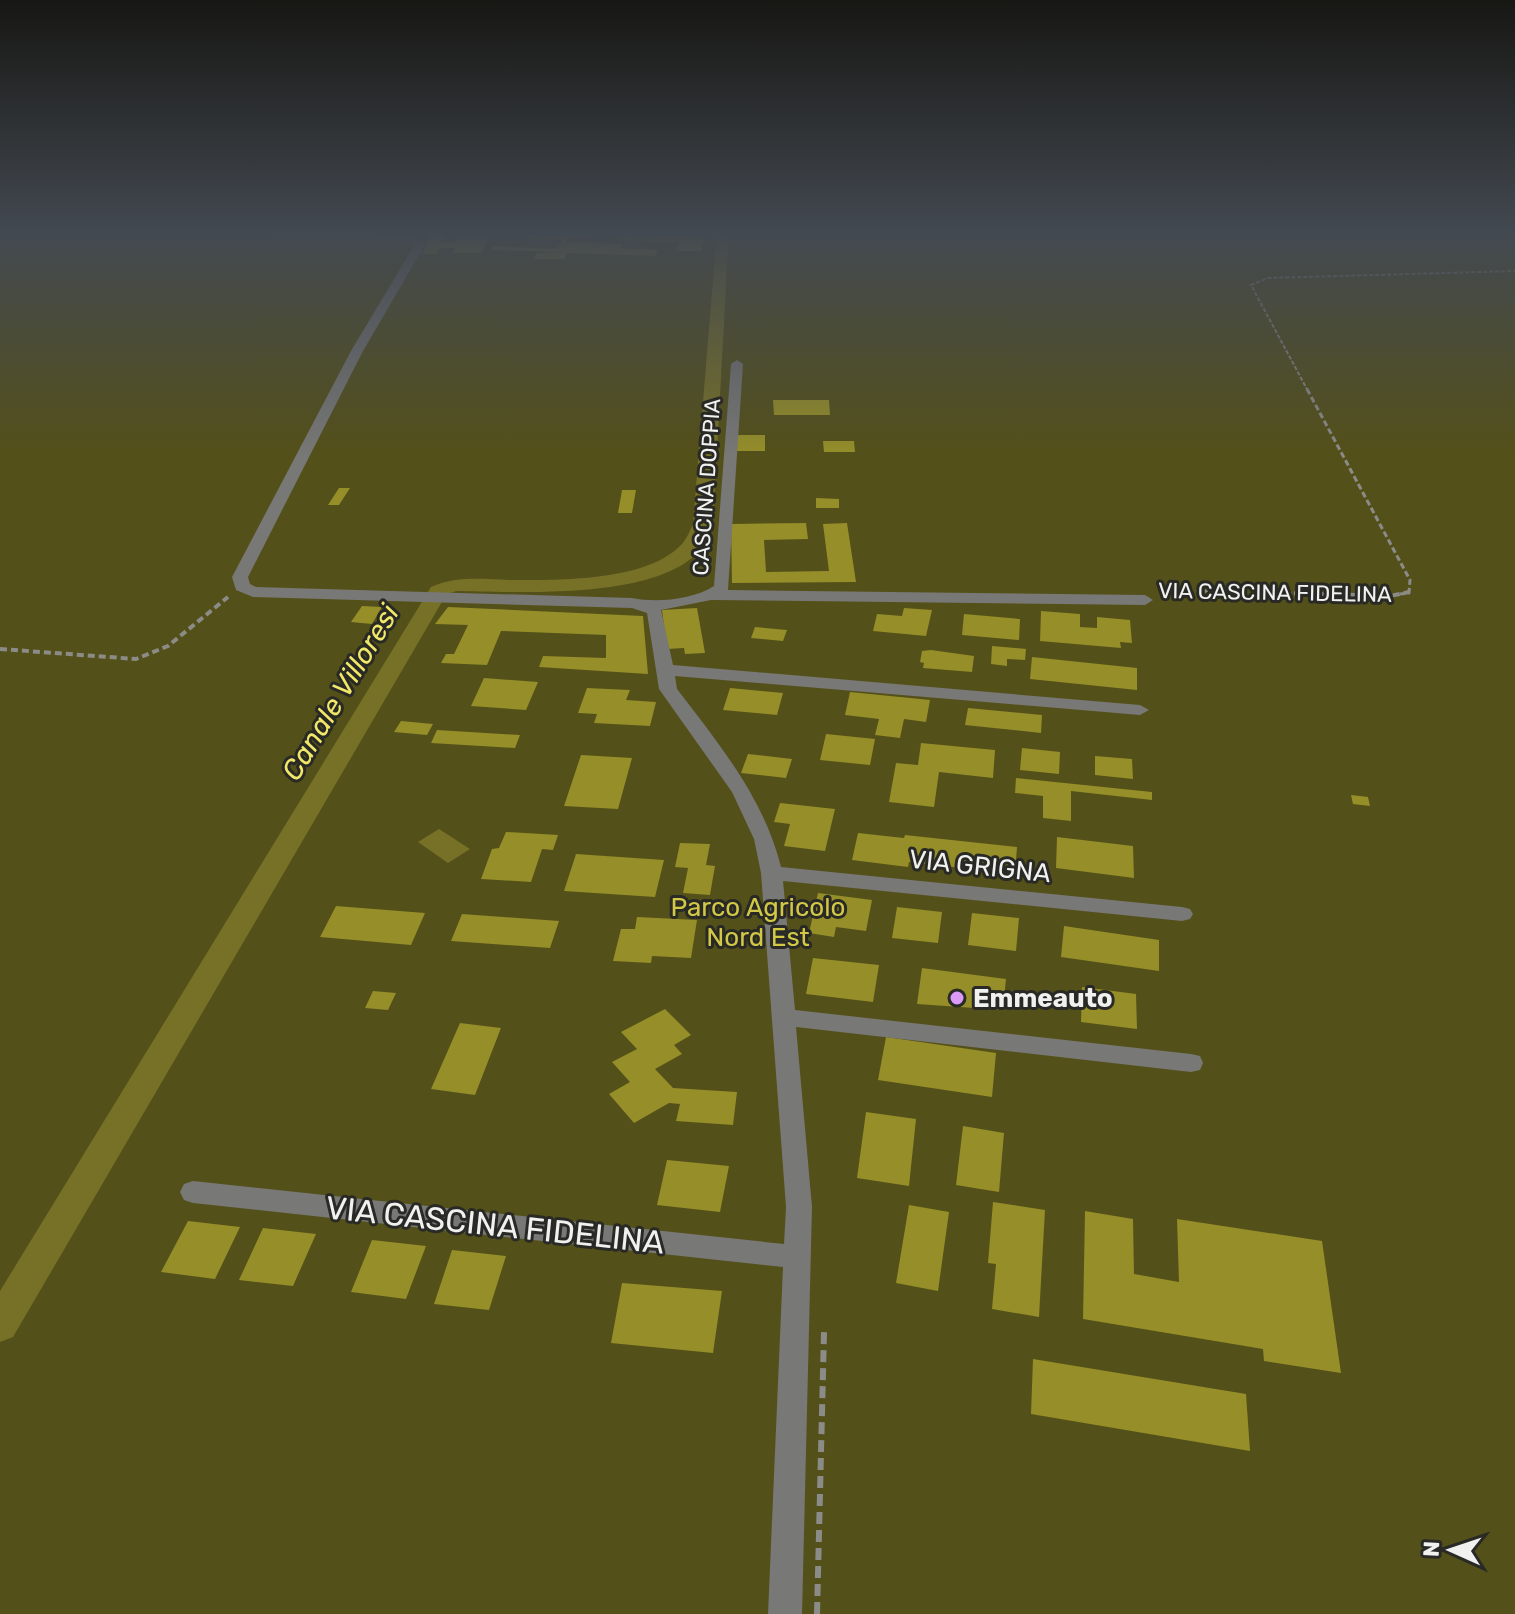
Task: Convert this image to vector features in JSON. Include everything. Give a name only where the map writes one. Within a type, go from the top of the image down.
[{"type":"street","points":[[383,306],[357,351],[240,577],[241,585],[249,591],[264,593],[632,603],[651,607],[668,689],[742,792],[764,839],[772,873],[799,1207],[785,1614]]},
{"type":"street","name":"CASCINA DOPPIA","points":[[651,607],[711,595],[722,588],[737,364]]},
{"type":"street","points":[[711,595],[1145,600]]},
{"type":"street","points":[[664,670],[1140,710]]},
{"type":"street","name":"VIA GRIGNA","points":[[772,873],[1182,914]]},
{"type":"street","points":[[783,1017],[1191,1063]]},
{"type":"street","name":"VIA CASCINA FIDELINA","points":[[193,1192],[797,1257]]},
{"type":"path","name":"VIA CASCINA FIDELINA","points":[[1160,590],[1390,596],[1409,593],[1410,580],[1262,306]]},
{"type":"path","points":[[0,649],[136,659],[168,646],[241,585]]},
{"type":"green space","name":"Parco Agricolo Nord Est","points":[[0,306],[1515,306],[1515,1614],[0,1614]]},
{"type":"shaded area","points":[[439,829],[470,849],[448,863],[418,842]]},
{"type":"building","points":[[773,400],[829,400],[830,415],[774,415]]},
{"type":"building","points":[[737,435],[765,435],[765,451],[737,451]]},
{"type":"building","points":[[823,441],[854,441],[855,452],[824,452]]},
{"type":"building","points":[[339,488],[350,488],[339,505],[328,505]]},
{"type":"building","points":[[622,490],[636,490],[632,513],[618,513]]},
{"type":"building","points":[[816,498],[839,499],[839,508],[816,508]]},
{"type":"building","points":[[806,523],[808,539],[764,540],[766,572],[829,571],[823,524],[847,523],[856,582],[732,583],[731,524]]},
{"type":"building","points":[[362,606],[382,607],[372,624],[351,622]]},
{"type":"building","points":[[448,607],[643,616],[648,674],[539,667],[543,656],[606,658],[606,635],[501,631],[487,665],[441,663],[446,654],[454,654],[468,625],[435,624]]},
{"type":"building","points":[[697,608],[705,653],[685,654],[684,648],[667,649],[662,610]]},
{"type":"building","points":[[904,608],[932,610],[926,636],[873,631],[877,614],[902,616]]},
{"type":"building","points":[[1041,611],[1080,614],[1080,627],[1097,628],[1097,617],[1130,620],[1132,643],[1120,642],[1121,648],[1040,641]]},
{"type":"building","points":[[964,614],[1020,619],[1019,640],[962,635]]},
{"type":"building","points":[[755,627],[787,630],[783,641],[751,638]]},
{"type":"building","points":[[992,646],[1026,649],[1025,660],[1007,659],[1007,666],[991,664]]},
{"type":"building","points":[[922,651],[974,656],[972,672],[923,668],[924,663],[920,662]]},
{"type":"building","points":[[1032,657],[1137,668],[1137,690],[1030,679]]},
{"type":"building","points":[[484,678],[538,682],[526,710],[471,706]]},
{"type":"building","points":[[587,688],[630,690],[626,700],[656,702],[650,726],[594,723],[597,714],[578,713]]},
{"type":"building","points":[[730,688],[783,693],[777,715],[723,710]]},
{"type":"building","points":[[850,692],[930,700],[926,722],[904,719],[900,738],[875,735],[879,719],[845,715]]},
{"type":"building","points":[[968,708],[1042,715],[1041,733],[965,725]]},
{"type":"building","points":[[401,721],[433,724],[427,735],[394,732]]},
{"type":"building","points":[[437,730],[520,735],[515,748],[431,743]]},
{"type":"building","points":[[826,734],[875,739],[870,765],[820,760]]},
{"type":"building","points":[[921,743],[995,750],[993,778],[939,772],[934,807],[889,802],[896,763],[918,765]]},
{"type":"building","points":[[1022,748],[1060,752],[1059,774],[1020,770]]},
{"type":"building","points":[[748,754],[792,759],[786,778],[741,773]]},
{"type":"building","points":[[581,755],[632,758],[618,809],[564,806]]},
{"type":"building","points":[[1095,756],[1132,759],[1133,779],[1095,775]]},
{"type":"building","points":[[1016,778],[1152,792],[1152,800],[1071,791],[1071,821],[1043,818],[1043,796],[1015,793]]},
{"type":"building","points":[[1351,795],[1368,797],[1370,806],[1353,804]]},
{"type":"building","points":[[780,803],[835,809],[825,851],[784,846],[790,824],[774,822]]},
{"type":"building","points":[[506,832],[558,835],[553,850],[542,849],[531,882],[481,879],[492,849],[499,848]]},
{"type":"building","points":[[858,833],[1017,847],[1015,874],[909,862],[908,867],[852,860]]},
{"type":"building","points":[[1057,837],[1133,846],[1134,878],[1056,868]]},
{"type":"building","points":[[680,843],[710,844],[706,865],[715,866],[710,895],[683,893],[688,868],[675,867]]},
{"type":"building","points":[[576,854],[664,860],[655,897],[564,891]]},
{"type":"building","points":[[818,893],[872,900],[866,931],[836,927],[834,937],[809,933]]},
{"type":"building","points":[[336,906],[425,913],[411,945],[320,937]]},
{"type":"building","points":[[897,907],[942,912],[938,943],[892,938]]},
{"type":"building","points":[[972,913],[1019,918],[1016,951],[968,945]]},
{"type":"building","points":[[462,914],[559,921],[550,948],[451,941]]},
{"type":"building","points":[[637,917],[697,920],[691,958],[652,956],[651,963],[613,961],[621,929],[635,929]]},
{"type":"building","points":[[1064,926],[1159,940],[1159,971],[1061,957]]},
{"type":"building","points":[[813,958],[879,965],[873,1002],[806,994]]},
{"type":"building","points":[[922,968],[1006,979],[1003,1010],[917,1004]]},
{"type":"building","points":[[1082,987],[1136,994],[1137,1029],[1081,1022]]},
{"type":"building","points":[[373,991],[396,993],[388,1010],[365,1008]]},
{"type":"building","points":[[665,1009],[691,1035],[674,1045],[682,1054],[655,1069],[673,1088],[737,1092],[733,1125],[676,1121],[680,1104],[669,1103],[634,1123],[609,1094],[630,1082],[612,1062],[637,1049],[621,1032]]},
{"type":"building","points":[[460,1023],[501,1028],[475,1095],[431,1089]]},
{"type":"building","points":[[886,1037],[996,1053],[992,1097],[878,1080]]},
{"type":"building","points":[[866,1112],[916,1119],[909,1186],[857,1178]]},
{"type":"building","points":[[963,1126],[1004,1133],[999,1192],[956,1185]]},
{"type":"building","points":[[667,1160],[729,1166],[720,1212],[657,1205]]},
{"type":"building","points":[[993,1202],[1045,1210],[1039,1317],[992,1309],[996,1264],[988,1263]]},
{"type":"building","points":[[909,1205],[949,1212],[938,1291],[896,1283]]},
{"type":"building","points":[[1085,1211],[1133,1219],[1134,1274],[1179,1282],[1177,1219],[1322,1241],[1341,1373],[1264,1361],[1263,1349],[1083,1319]]},
{"type":"building","points":[[188,1221],[240,1227],[215,1279],[161,1272]]},
{"type":"building","points":[[263,1228],[316,1234],[293,1286],[239,1280]]},
{"type":"building","points":[[372,1240],[426,1246],[406,1299],[351,1292]]},
{"type":"building","points":[[452,1250],[506,1256],[489,1310],[434,1304]]},
{"type":"building","points":[[622,1283],[722,1291],[713,1353],[611,1343]]},
{"type":"building","points":[[1033,1359],[1246,1394],[1250,1451],[1031,1414]]},
{"type":"waterway","name":"Canale Villoresi","points":[[0,1325],[438,591],[453,585],[593,583],[632,576],[665,565],[690,548],[703,524],[718,306]]},
{"type":"place","name":"Emmeauto","points":[[957,998]]}]
